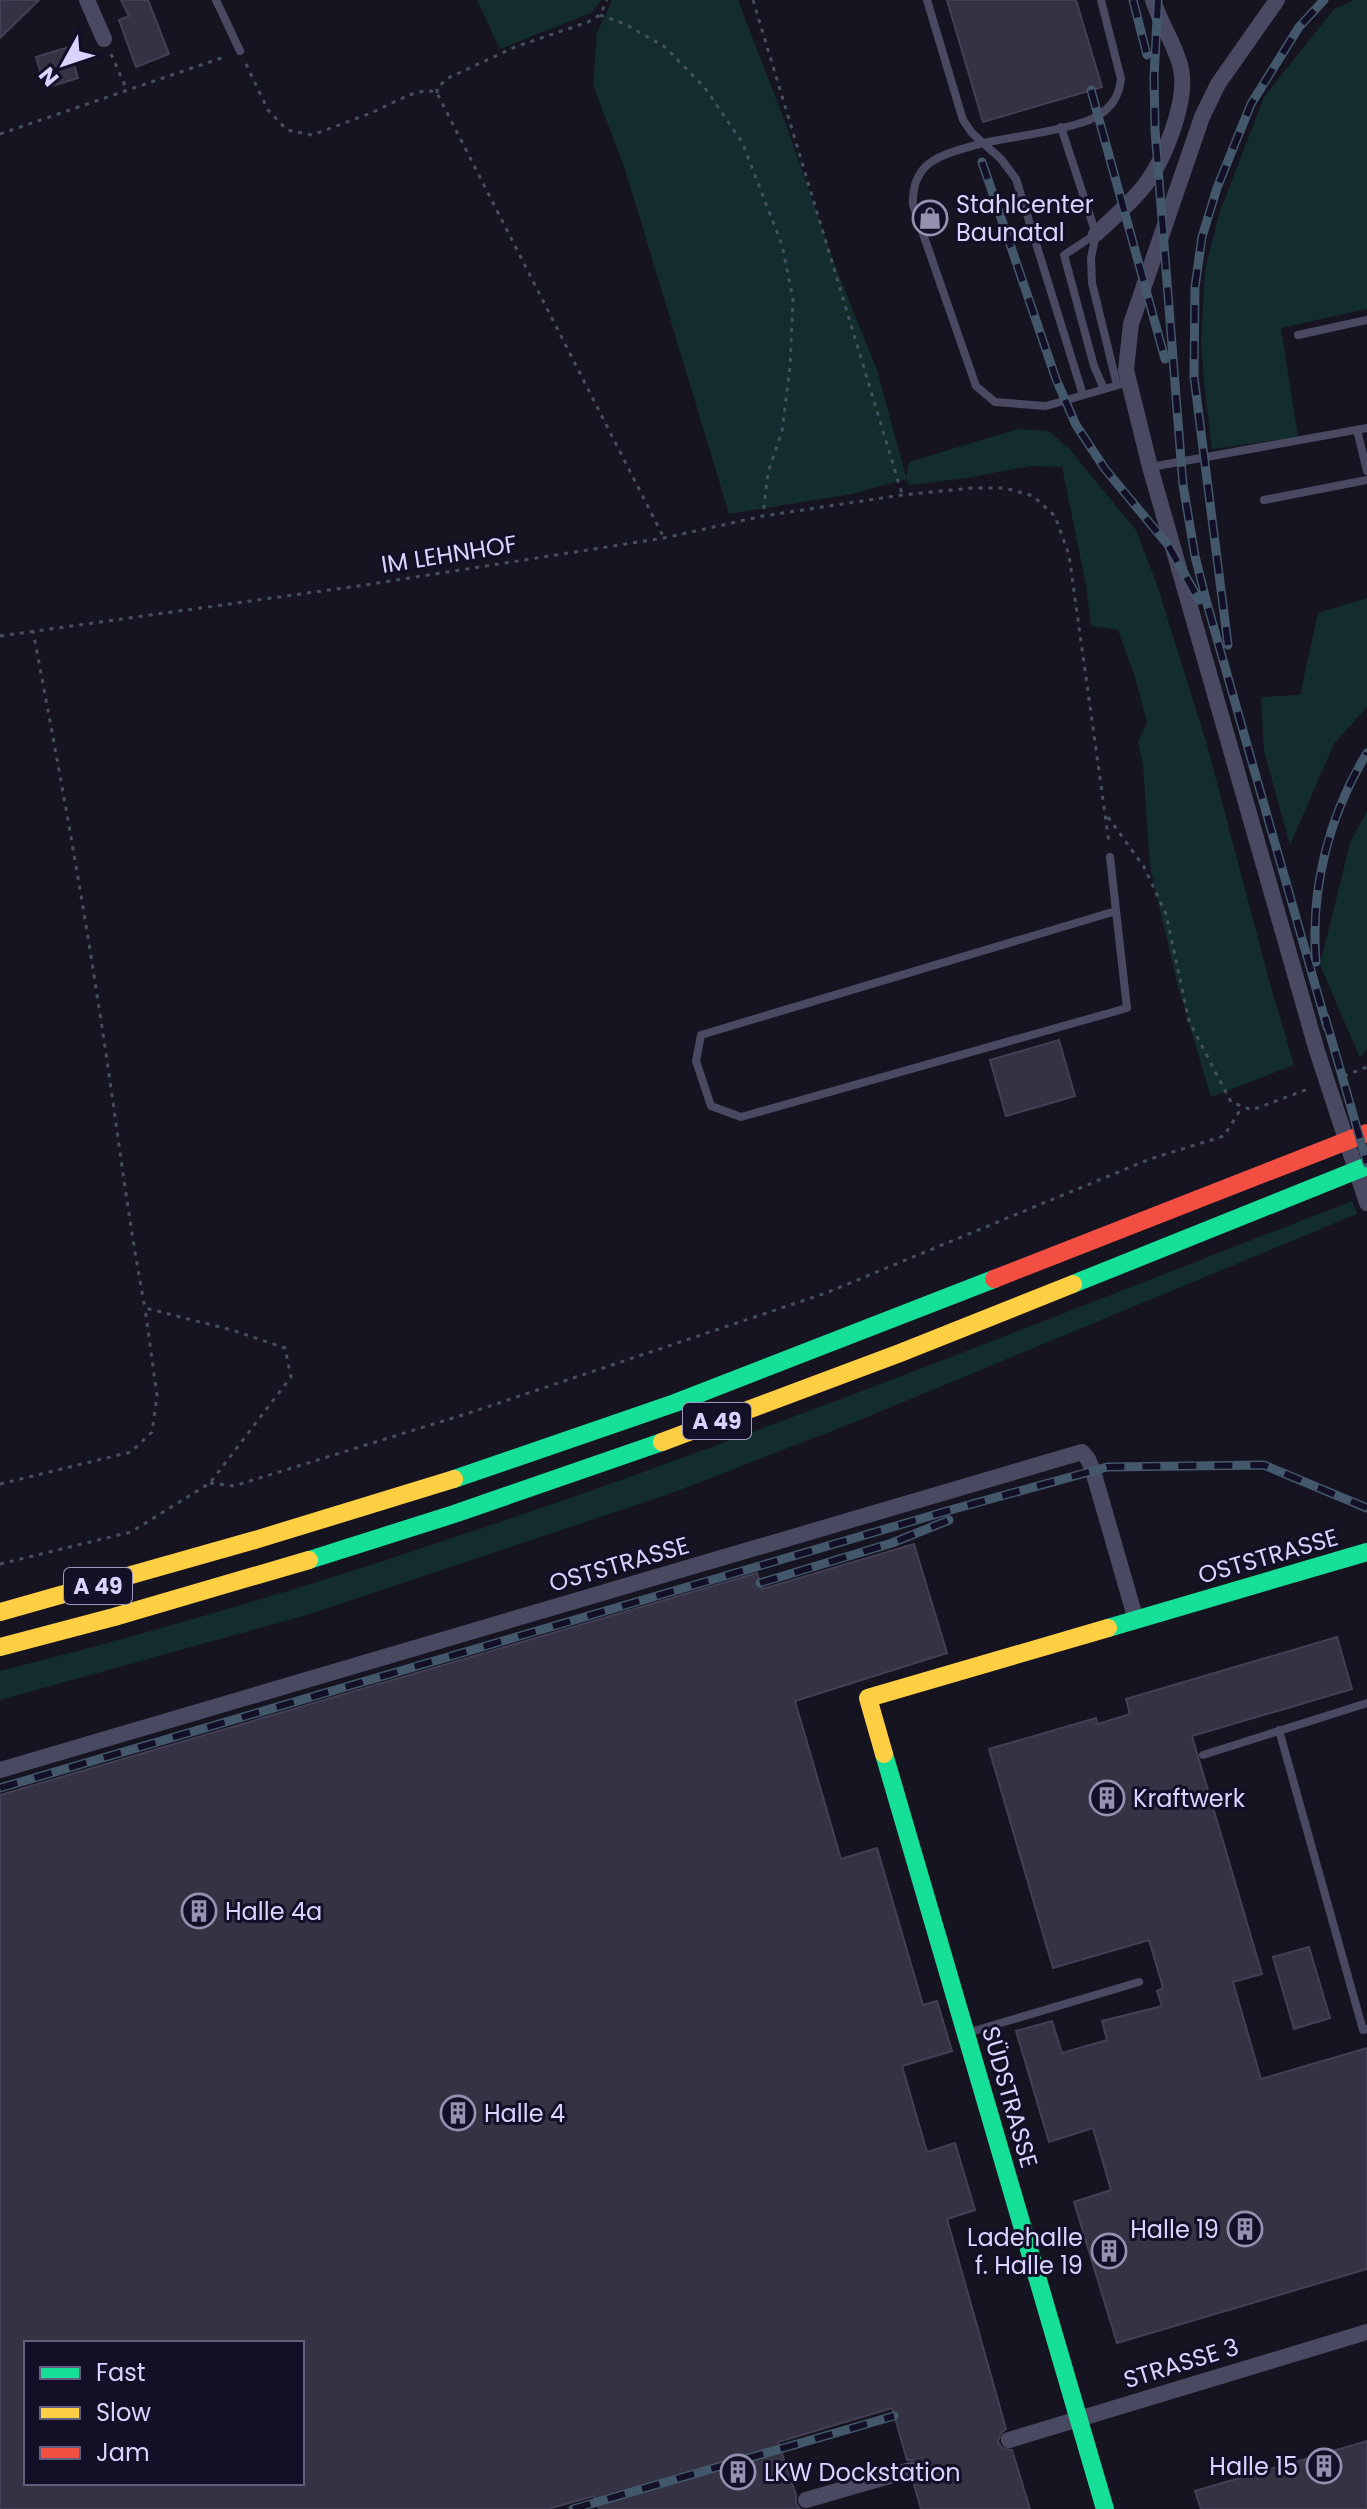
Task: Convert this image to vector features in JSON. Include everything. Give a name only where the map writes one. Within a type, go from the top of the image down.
[{"type":"main road","name":"A 49","points":[[0,1612],[211,1555],[449,1481],[674,1403],[1367,1133]]},
{"type":"main road","name":"A 49","points":[[0,1647],[182,1599],[464,1512],[901,1352],[1367,1166]]},
{"type":"main road","name":"OSTSTRASSE","points":[[868,1698],[1367,1552]]},
{"type":"main road","name":"SÜDSTRASSE","points":[[868,1698],[1105,2509]]},
{"type":"street","points":[[87,0],[104,39]]},
{"type":"street","points":[[1096,234],[1124,209],[1153,174],[1177,119],[1182,99],[1181,70],[1153,0]]},
{"type":"street","points":[[1277,0],[1218,84],[1202,117],[1131,324],[1123,383],[1150,467],[1317,1051],[1367,1203]]},
{"type":"street","name":"OSTSTRASSE","points":[[0,1770],[1082,1452],[1093,1471],[1136,1620]]},
{"type":"street","name":"STRASSE 3","points":[[1009,2440],[1367,2332]]},
{"type":"street","points":[[806,2500],[910,2470]]},
{"type":"lane","points":[[216,0],[240,51]]},
{"type":"lane","points":[[927,0],[963,120],[1016,179],[1083,395]]},
{"type":"lane","points":[[1061,127],[1096,234],[1091,258],[1092,283],[1123,383],[1046,406],[995,402],[976,386],[913,205],[912,189],[917,175],[928,163],[943,155],[1098,117],[1112,105],[1120,92],[1121,79],[1101,0]]},
{"type":"lane","points":[[1096,234],[1064,255],[1094,366],[1104,389]]},
{"type":"lane","points":[[1298,335],[1367,320]]},
{"type":"lane","points":[[1150,467],[1362,429],[1367,471]]},
{"type":"lane","points":[[1264,500],[1367,480]]},
{"type":"lane","points":[[1110,857],[1127,1008],[741,1117],[711,1106],[696,1061],[701,1035],[1116,911]]},
{"type":"lane","points":[[1203,1755],[1367,1703]]},
{"type":"lane","points":[[1279,1730],[1363,2030],[1367,2029]]},
{"type":"lane","points":[[966,2033],[1139,1982]]},
{"type":"path","points":[[607,0],[600,15],[588,22],[515,47],[448,78],[437,88],[437,93],[664,538]]},
{"type":"path","points":[[753,0],[902,495]]},
{"type":"path","points":[[600,15],[625,24],[665,47],[705,88],[742,142],[782,245],[793,299],[790,367],[782,431],[768,473],[763,516]]},
{"type":"path","points":[[104,39],[127,90]]},
{"type":"path","points":[[0,134],[240,51],[268,110],[287,130],[312,135],[409,95],[427,90],[437,93]]},
{"type":"path","name":"IM LEHNHOF","points":[[0,636],[365,585],[664,538],[763,516],[902,495],[1005,488],[1033,496],[1055,516],[1069,555],[1107,814],[1110,857]]},
{"type":"path","points":[[0,1484],[131,1452],[152,1432],[157,1396],[65,798],[33,631]]},
{"type":"path","points":[[1107,814],[1144,867],[1166,914],[1189,1021],[1231,1102],[1252,1110],[1289,1097]]},
{"type":"path","points":[[210,1483],[234,1486],[472,1412],[826,1293],[1150,1159],[1224,1136],[1242,1107]]},
{"type":"path","points":[[0,1564],[131,1532],[210,1483],[291,1377],[285,1348],[232,1330],[145,1308]]},
{"type":"green space","points":[[477,0],[601,0],[591,13],[500,49]]},
{"type":"green space","points":[[612,0],[738,0],[787,127],[836,268],[877,370],[906,477],[909,462],[1018,429],[1049,431],[1070,450],[1136,530],[1157,585],[1207,745],[1294,1065],[1211,1097],[1177,983],[1150,866],[1143,764],[1138,742],[1147,722],[1118,630],[1091,626],[1086,585],[1062,467],[1030,466],[909,485],[906,479],[852,494],[729,514],[625,169],[593,85],[597,33]]},
{"type":"green space","points":[[1354,0],[1367,0],[1367,309],[1281,328],[1298,437],[1212,449],[1201,343],[1205,270],[1219,214],[1264,97],[1334,9]]},
{"type":"green space","points":[[1367,598],[1367,707],[1334,744],[1290,845],[1264,751],[1261,697],[1300,695],[1318,613]]},
{"type":"green space","points":[[1367,811],[1367,1048],[1360,1058],[1320,965],[1350,843]]},
{"type":"green space","points":[[1352,1201],[1357,1214],[855,1422],[672,1493],[310,1614],[0,1700],[0,1671],[173,1625],[514,1517],[851,1395]]},
{"type":"building","points":[[0,0],[39,0],[0,38]]},
{"type":"building","points":[[121,0],[148,0],[169,54],[136,67],[119,20],[129,16]]},
{"type":"building","points":[[947,0],[1076,0],[1102,87],[983,122]]},
{"type":"building","points":[[69,47],[78,78],[45,88],[36,57]]},
{"type":"building","points":[[1059,1040],[1075,1096],[1006,1116],[990,1060]]},
{"type":"building","name":"Halle 4","points":[[914,1544],[947,1653],[795,1701],[841,1859],[877,1848],[923,2005],[937,2001],[952,2051],[902,2066],[927,2152],[955,2143],[975,2210],[947,2219],[1006,2429],[998,2442],[1002,2448],[1012,2450],[1030,2509],[921,2509],[913,2481],[920,2473],[920,2466],[913,2460],[907,2460],[892,2408],[778,2442],[800,2509],[599,2509],[594,2496],[548,2509],[0,2509],[0,1795],[757,1573],[762,1589]]},
{"type":"building","points":[[1337,1637],[1352,1689],[1192,1736],[1262,1974],[1233,1982],[1261,2079],[1367,2048],[1367,2269],[1117,2343],[1074,2202],[1111,2190],[1093,2128],[1049,2142],[1016,2031],[1052,2021],[1062,2053],[1107,2040],[1102,2021],[1162,2006],[1157,1991],[1163,1988],[1149,1940],[1053,1968],[989,1749],[1096,1718],[1098,1724],[1130,1714],[1126,1699]]},
{"type":"building","points":[[1309,1947],[1330,2018],[1294,2029],[1273,1957]]},
{"type":"building","name":"Halle 15","points":[[1367,2441],[1367,2509],[1201,2509],[1195,2491]]},
{"type":"tunnel","points":[[910,2470],[1009,2440]]},
{"type":"railway","points":[[1133,0],[1147,55]]},
{"type":"railway","points":[[1158,0],[1155,130],[1183,485],[1206,600],[1327,1027]]},
{"type":"railway","points":[[1228,645],[1194,377],[1195,287],[1202,237],[1217,188],[1251,104],[1299,27],[1324,0]]},
{"type":"railway","points":[[1091,90],[1165,359]]},
{"type":"railway","points":[[982,162],[1056,379],[1076,425],[1105,469],[1168,545],[1199,600]]},
{"type":"railway","points":[[1316,962],[1316,907],[1325,853],[1342,802],[1367,753]]},
{"type":"railway","points":[[1325,1017],[1367,1163]]},
{"type":"railway","points":[[0,1788],[1107,1467],[1264,1465],[1367,1508]]},
{"type":"railway","points":[[760,1583],[892,1543],[949,1520]]},
{"type":"railway","points":[[573,2509],[894,2416]]},
{"type":"traffic: fast","points":[[1073,1284],[1367,1166]]},
{"type":"traffic: fast","points":[[454,1479],[675,1403],[994,1279]]},
{"type":"traffic: fast","points":[[309,1560],[662,1442]]},
{"type":"traffic: fast","points":[[1108,1628],[1367,1552]]},
{"type":"traffic: fast","points":[[884,1754],[1105,2509]]},
{"type":"traffic: slow","points":[[662,1442],[1073,1284]]},
{"type":"traffic: slow","points":[[0,1612],[255,1540],[454,1479]]},
{"type":"traffic: slow","points":[[0,1647],[309,1560]]},
{"type":"traffic: slow","points":[[884,1754],[868,1698],[1108,1628]]},
{"type":"traffic: jam","points":[[994,1279],[1367,1133]]},
{"type":"place","name":"Stahlcenter Baunatal","points":[[930,218]]},
{"type":"place","name":"Kraftwerk","points":[[1107,1798]]},
{"type":"place","name":"Halle 4a","points":[[199,1911]]},
{"type":"place","name":"Halle 4","points":[[458,2113]]},
{"type":"place","name":"Halle 19","points":[[1245,2229]]},
{"type":"place","name":"Ladehalle f. Halle 19","points":[[1109,2251]]},
{"type":"place","name":"Halle 15","points":[[1324,2466]]},
{"type":"place","name":"LKW Dockstation","points":[[738,2472]]}]
